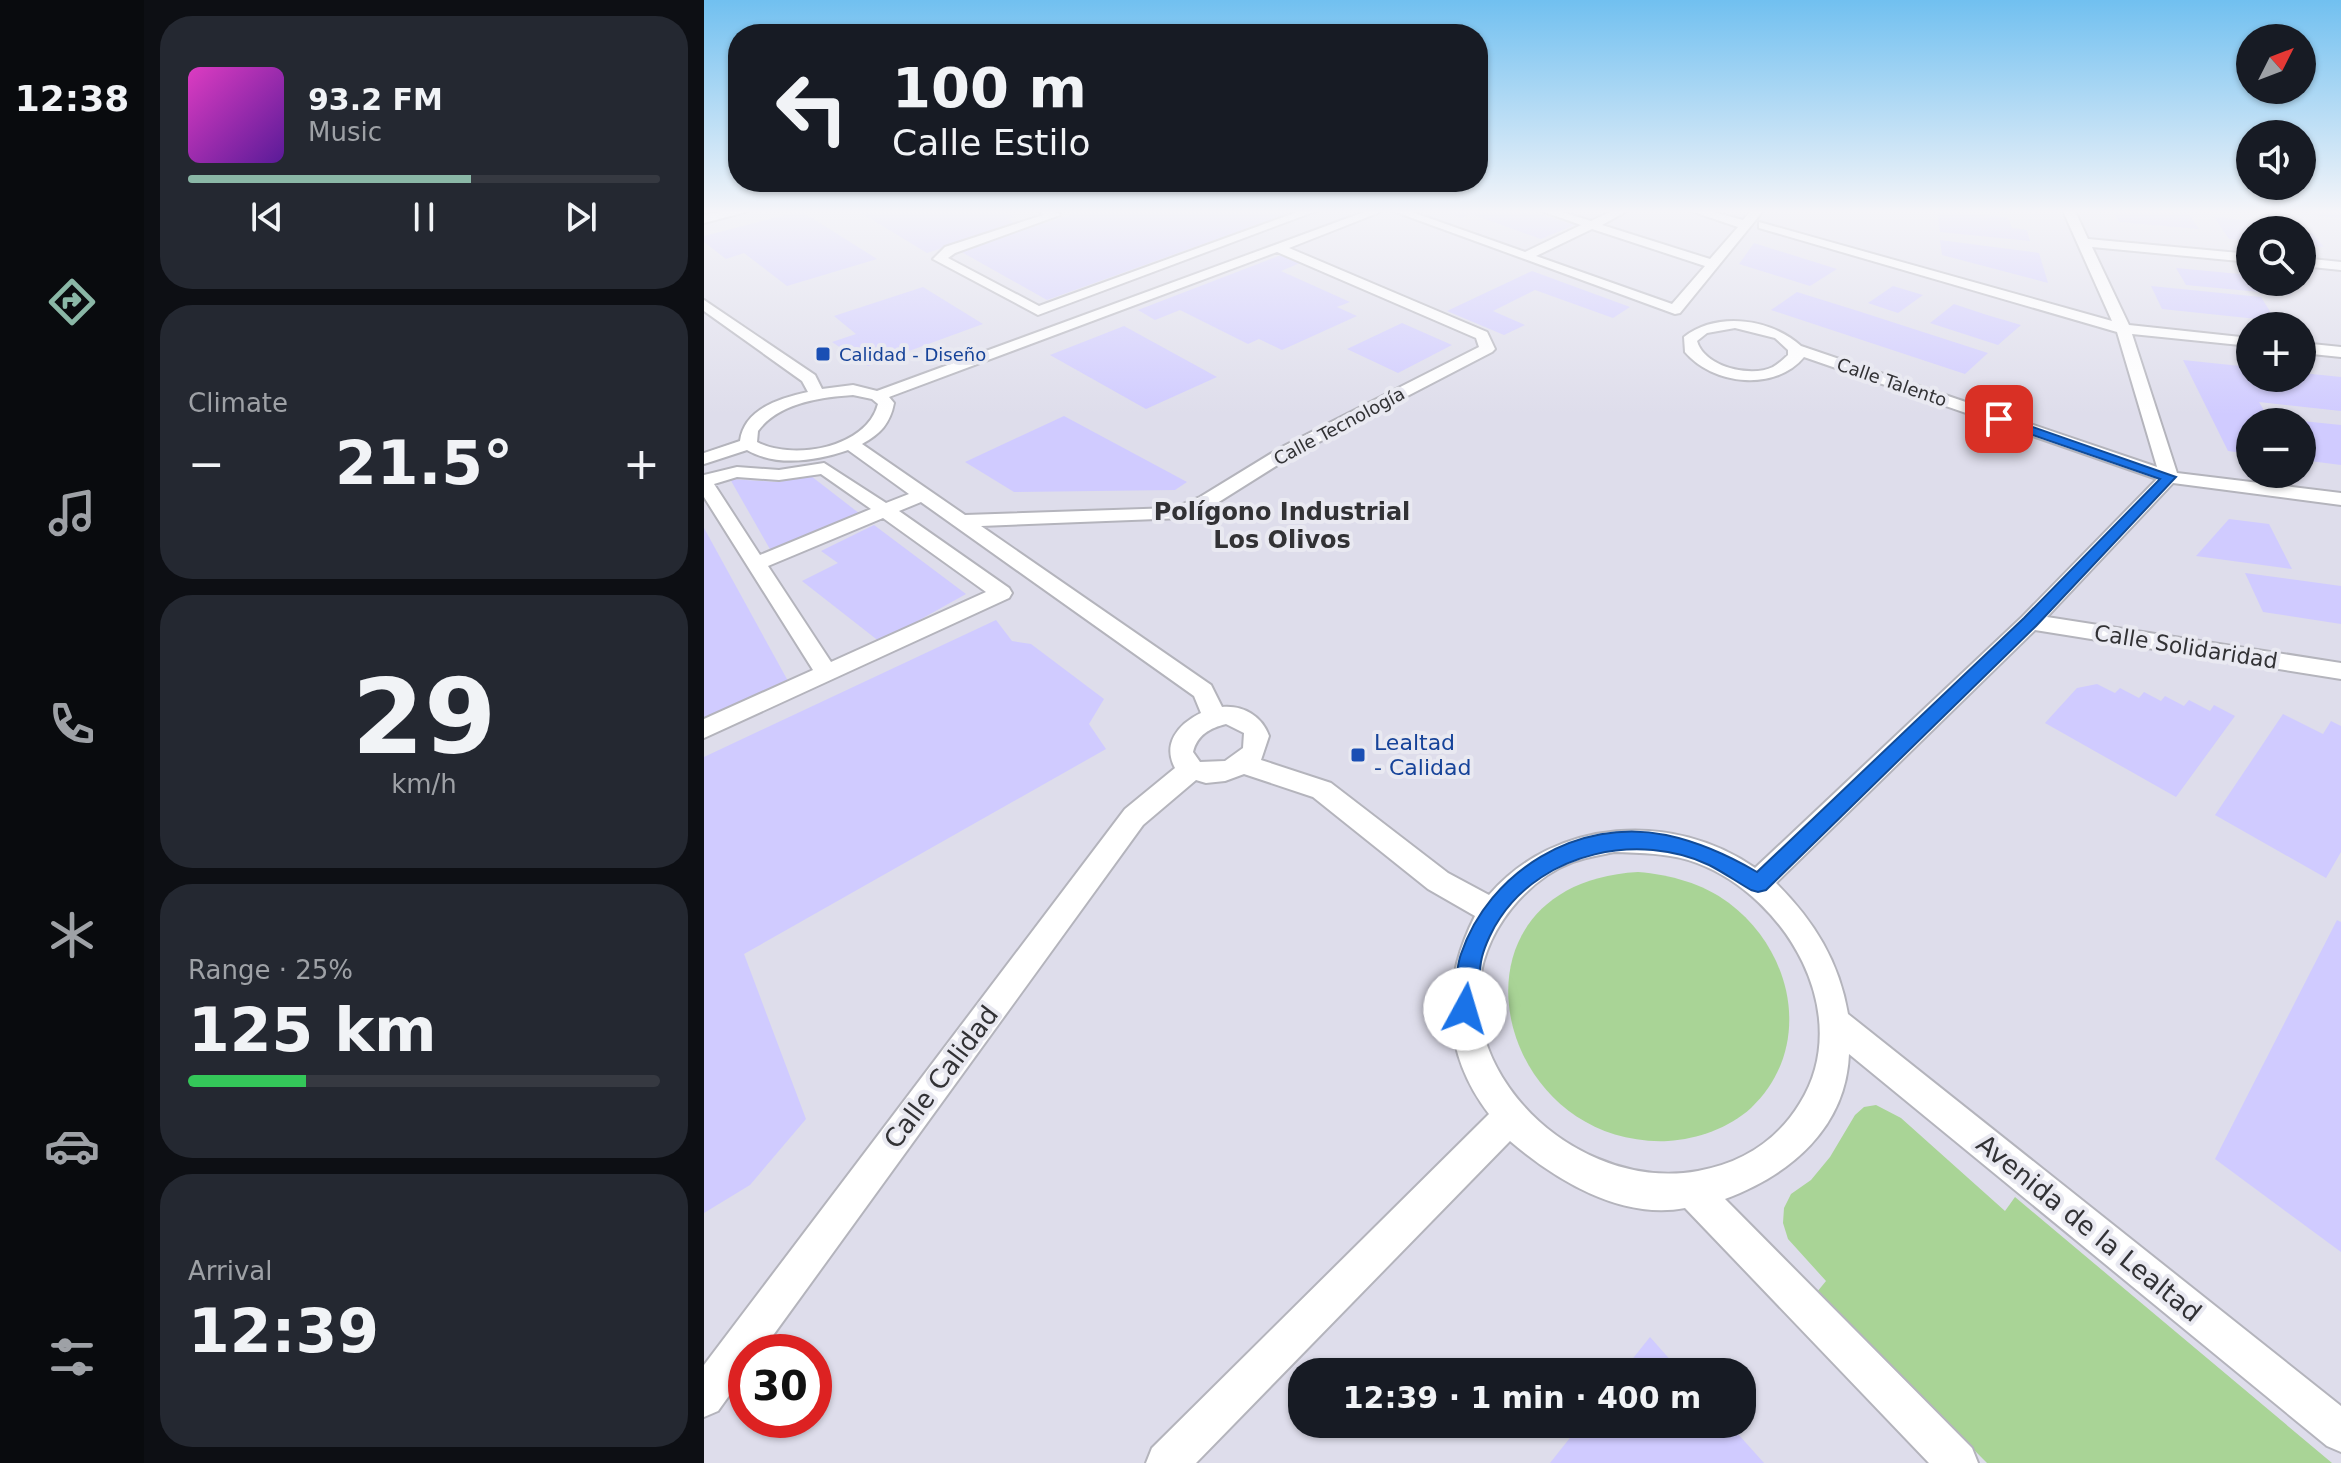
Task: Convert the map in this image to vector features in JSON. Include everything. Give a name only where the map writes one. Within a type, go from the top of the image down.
[{"type":"street","points":[[978,279],[1038,311],[1124,279]]},
{"type":"street","points":[[878,396],[1193,279]]},
{"type":"street","name":"Calle Tecnología","points":[[958,521],[1176,514],[1207,501],[1286,452],[1487,349],[1482,335],[1351,279]]},
{"type":"street","points":[[1590,279],[1675,310],[1700,279]]},
{"type":"street","points":[[1951,279],[2123,329],[2236,341]]},
{"type":"street","points":[[1758,883],[2030,622],[2169,477],[2123,329],[2100,279]]},
{"type":"street","points":[[704,304],[809,378],[817,394]]},
{"type":"street","name":"Calle Talento","points":[[1796,349],[1796,357],[1781,370],[1749,375],[1715,369],[1693,356],[1688,348],[1696,333],[1719,325],[1735,324],[1780,335],[1796,349],[2169,477],[2341,499]]},
{"type":"street","points":[[2316,349],[2341,352]]},
{"type":"street","points":[[704,459],[748,444],[768,455],[786,457],[807,455],[849,443],[881,423],[887,412],[886,403],[878,396],[853,390],[797,399],[763,416],[747,436],[748,444]]},
{"type":"street","points":[[849,443],[1203,691],[1214,717]]},
{"type":"street","points":[[704,729],[1002,593],[824,468],[779,475],[737,472],[704,482],[826,673]]},
{"type":"street","points":[[755,564],[922,495]]},
{"type":"street","name":"Calle Solidaridad","points":[[2030,622],[2341,671]]},
{"type":"street","points":[[1238,716],[1255,728],[1257,746],[1242,764],[1216,773],[1192,769],[1183,761],[1180,752],[1182,741],[1189,731],[1214,717],[1238,716]]},
{"type":"street","points":[[1242,764],[1322,790],[1438,881],[1492,911]]},
{"type":"street","name":"Calle Calidad","points":[[704,1397],[1134,817],[1192,769]]},
{"type":"street","points":[[1614,841],[1664,843],[1713,857],[1758,883],[1797,922],[1824,970],[1836,1024],[1830,1081],[1802,1133],[1756,1172],[1694,1192],[1625,1189],[1560,1162],[1509,1118],[1478,1065],[1465,1009],[1471,956],[1492,911],[1525,876],[1567,852],[1614,841]]},
{"type":"street","name":"Avenida de la Lealtad","points":[[1836,1024],[2341,1432]]},
{"type":"street","points":[[1167,1463],[1509,1118]]},
{"type":"street","points":[[1694,1192],[1957,1463]]},
{"type":"shaded area","points":[[704,279],[2236,279],[2236,296],[2316,296],[2316,279],[2341,279],[2341,1463],[704,1463]]},
{"type":"green space","points":[[1638,872],[1686,881],[1729,903],[1751,923],[1769,947],[1788,1001],[1789,1030],[1783,1058],[1771,1084],[1751,1108],[1733,1121],[1702,1135],[1679,1140],[1608,1132],[1560,1104],[1527,1063],[1510,1014],[1511,964],[1531,920],[1573,887]]},
{"type":"green space","points":[[1876,1105],[1901,1118],[2005,1211],[2015,1197],[2332,1463],[1987,1463],[1817,1292],[1826,1281],[1788,1239],[1783,1223],[1784,1208],[1791,1194],[1811,1180],[1830,1157],[1855,1115],[1864,1107]]},
{"type":"building","points":[[778,279],[809,279],[787,286]]},
{"type":"building","points":[[1010,279],[1105,279],[1047,300]]},
{"type":"building","points":[[1218,279],[1299,279],[1350,302],[1337,307],[1357,316],[1282,350],[1259,339],[1248,344],[1180,310],[1155,320],[1138,310]]},
{"type":"building","points":[[1514,279],[1555,279],[1630,307],[1613,318],[1535,290],[1493,311],[1525,325],[1504,335],[1447,311]]},
{"type":"building","points":[[1788,279],[1821,279],[1810,286]]},
{"type":"building","points":[[2183,279],[2236,279],[2236,290],[2186,285]]},
{"type":"building","points":[[1893,286],[1923,295],[1898,313],[1868,303]]},
{"type":"building","points":[[2151,286],[2261,297],[2270,312],[2236,312],[2236,317],[2162,309]]},
{"type":"building","points":[[923,287],[983,324],[868,366],[832,342],[856,334],[834,316]]},
{"type":"building","points":[[1797,292],[1988,353],[1965,374],[1771,310]]},
{"type":"building","points":[[1954,304],[2021,325],[1998,345],[1930,323]]},
{"type":"building","points":[[1402,323],[1452,345],[1398,373],[1347,349]]},
{"type":"building","points":[[1124,326],[1217,377],[1146,409],[1050,355]]},
{"type":"building","points":[[2183,360],[2236,366],[2236,392],[2316,392],[2316,374],[2341,377],[2341,411],[2259,402],[2263,408],[2236,408],[2236,452],[2228,451]]},
{"type":"building","points":[[1064,416],[1187,482],[1175,490],[1014,492],[965,462]]},
{"type":"building","points":[[2316,422],[2341,425],[2341,465],[2316,462]]},
{"type":"building","points":[[811,476],[864,517],[771,551],[730,479],[778,482]]},
{"type":"building","points":[[2229,519],[2269,524],[2292,569],[2196,556]]},
{"type":"building","points":[[874,525],[966,594],[880,642],[802,581],[838,563],[821,551]]},
{"type":"building","points":[[704,528],[788,681],[704,719]]},
{"type":"building","points":[[2245,573],[2341,586],[2341,624],[2263,612]]},
{"type":"building","points":[[996,620],[1012,641],[1031,644],[1104,699],[1089,724],[1106,749],[744,954],[806,1119],[750,1185],[704,1213],[704,757]]},
{"type":"building","points":[[2097,684],[2115,693],[2120,688],[2139,698],[2144,692],[2161,701],[2165,696],[2184,706],[2189,700],[2210,711],[2214,705],[2235,716],[2176,797],[2045,723],[2077,688]]},
{"type":"building","points":[[2283,714],[2323,734],[2331,721],[2341,726],[2341,852],[2326,878],[2215,815]]},
{"type":"building","points":[[2337,920],[2341,922],[2341,1252],[2215,1159]]},
{"type":"building","points":[[1650,1337],[1669,1358],[1633,1358]]},
{"type":"building","points":[[1570,1438],[1742,1438],[1764,1463],[1550,1463]]},
{"type":"place","name":"Calidad - Diseño","points":[[823,354]]},
{"type":"place","name":"Lealtad - Calidad","points":[[1358,755]]},
{"type":"district","name":"Polígono Industrial Los Olivos","points":[[1282,526]]},
{"type":"route","points":[[1465,1009],[1471,956],[1492,911],[1525,876],[1567,852],[1614,841],[1664,843],[1713,857],[1758,883],[2030,622],[2169,477],[1999,419]]}]
